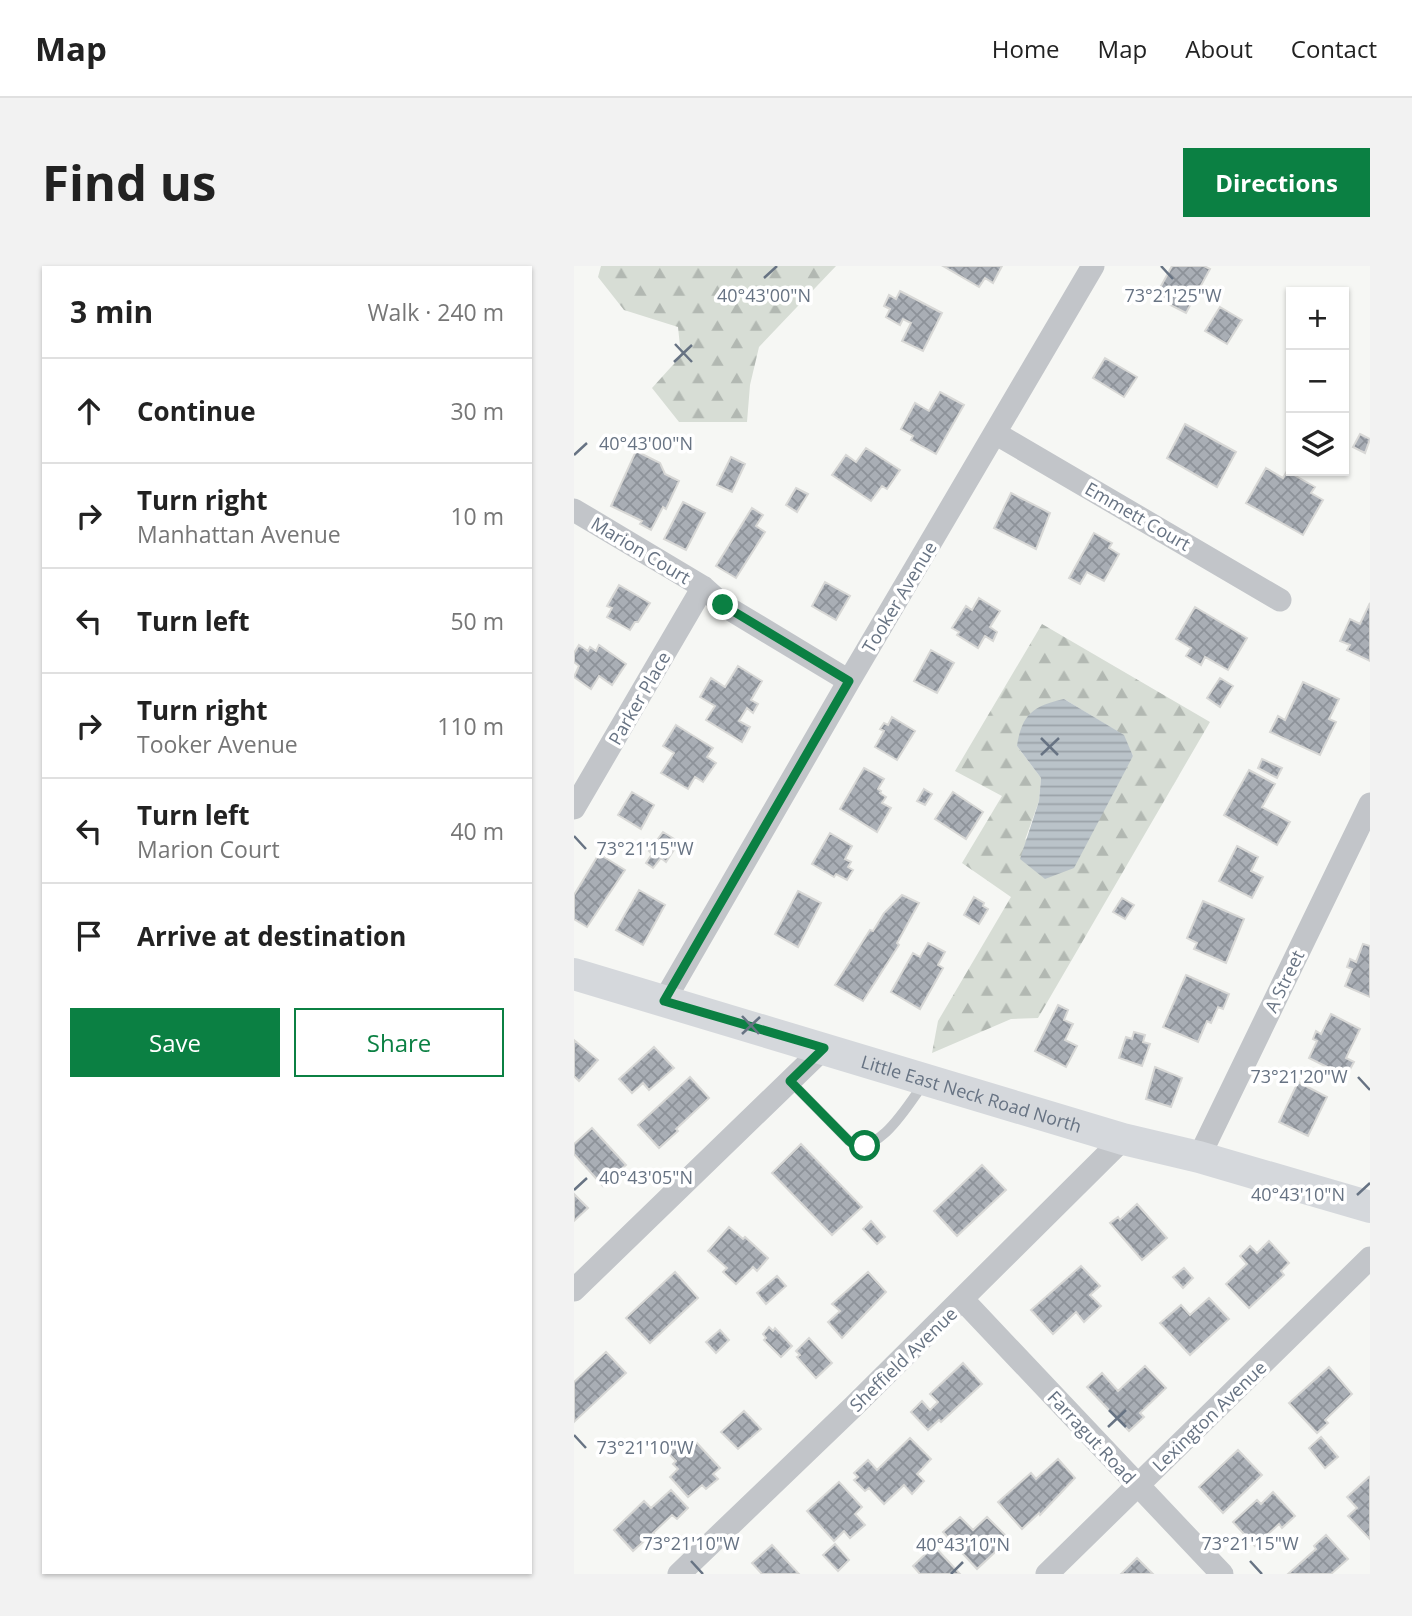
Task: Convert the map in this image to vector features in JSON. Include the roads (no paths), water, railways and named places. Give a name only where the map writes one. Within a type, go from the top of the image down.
[{"type":"main road","name":"Little East Neck Road North","points":[[574,974],[1123,1139],[1199,1157],[1370,1207]]},
{"type":"street","name":"Tooker Avenue","points":[[664,1001],[1093,266]]},
{"type":"street","name":"Emmett Court","points":[[995,433],[1280,600]]},
{"type":"street","name":"Marion Court","points":[[574,510],[703,587],[723,605],[849,681]]},
{"type":"street","name":"Parker Place","points":[[574,808],[703,587]]},
{"type":"street","name":"A Street","points":[[1199,1157],[1370,804]]},
{"type":"street","points":[[574,1290],[824,1048]]},
{"type":"street","name":"Sheffield Avenue","points":[[679,1574],[963,1300],[1123,1139]]},
{"type":"street","name":"Lexington Avenue","points":[[1047,1574],[1370,1258]]},
{"type":"street","name":"Farragut Road","points":[[963,1300],[1222,1574]]},
{"type":"lane","points":[[790,1081],[849,1141],[855,1146],[865,1146],[876,1141],[895,1123],[927,1079]]}]
